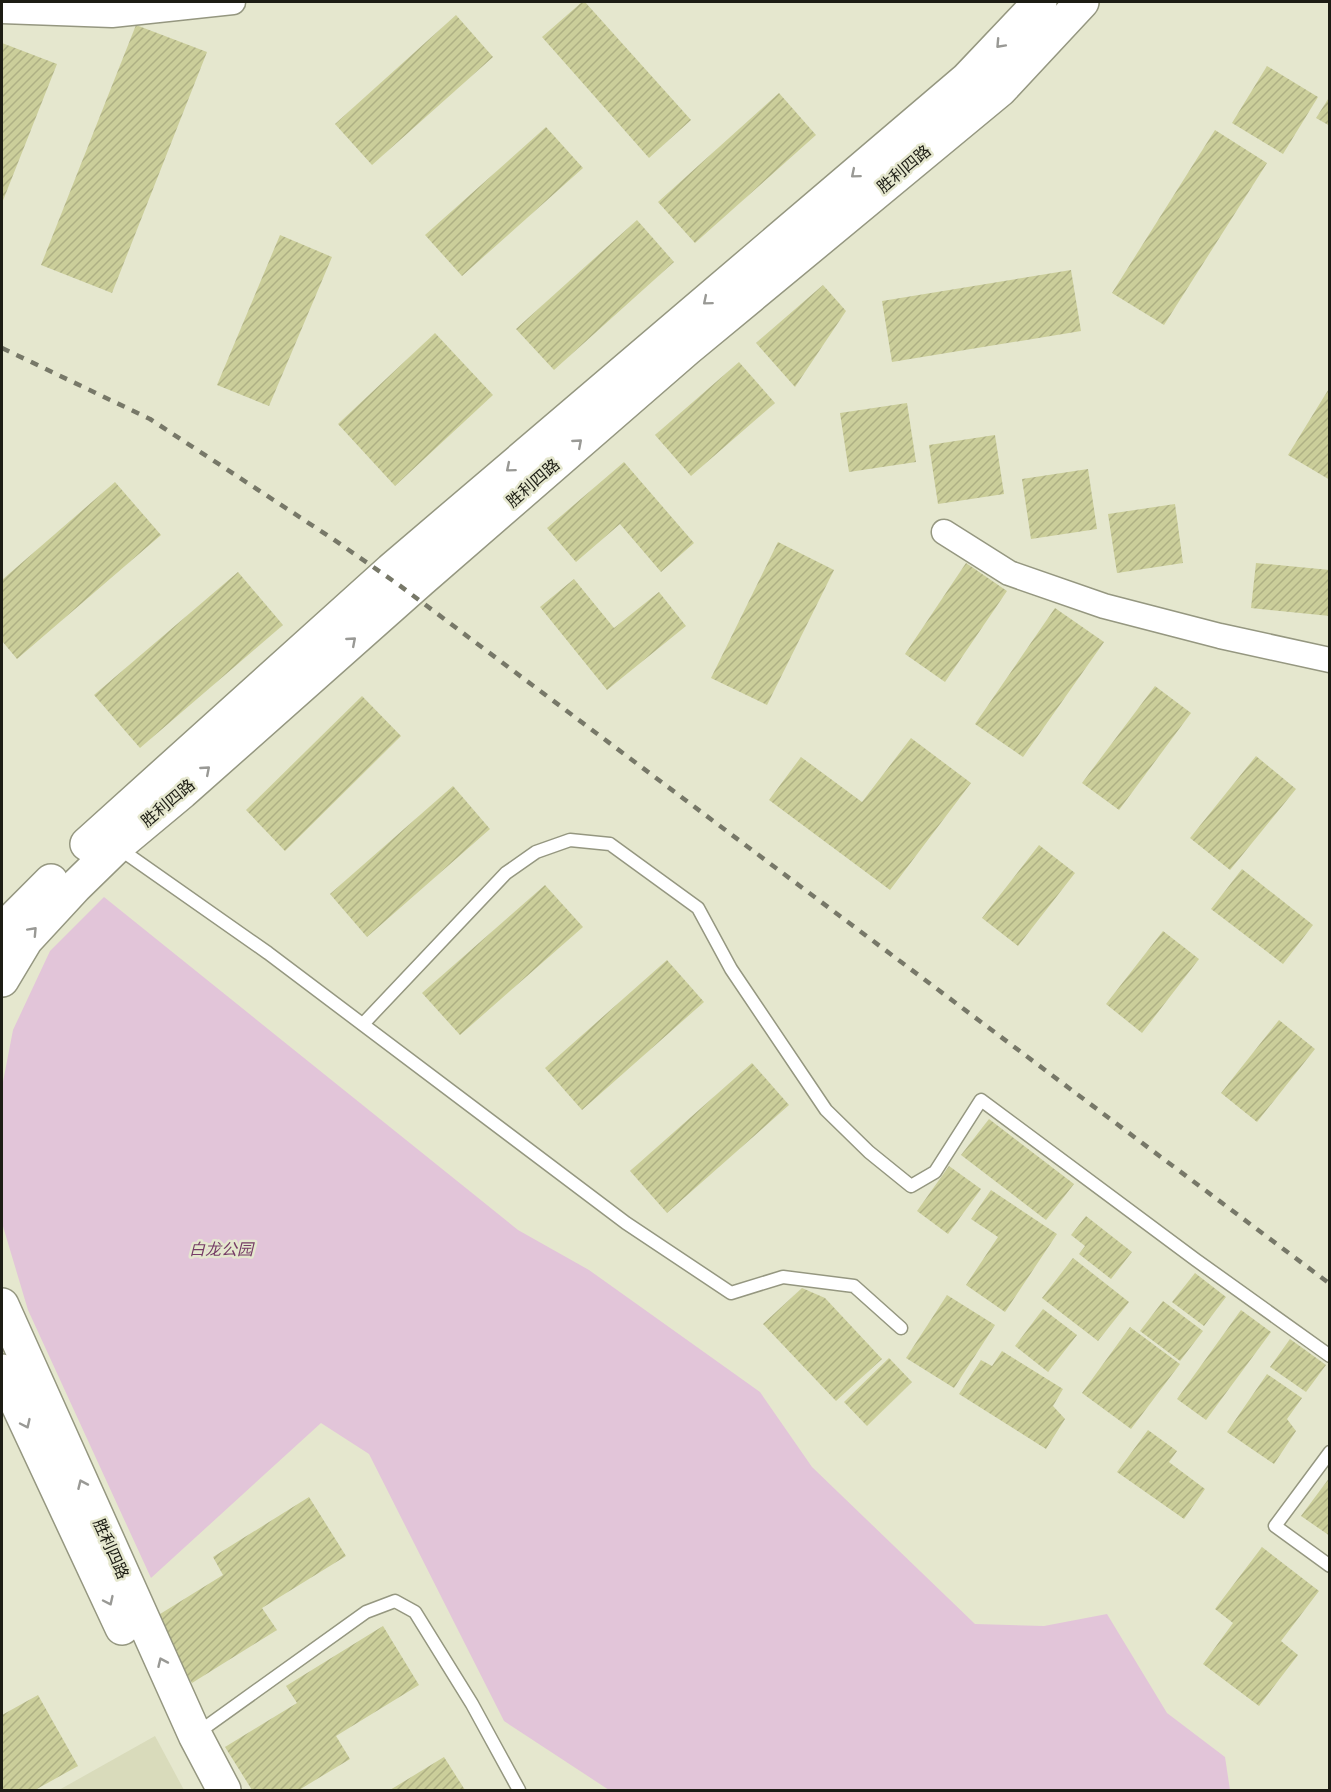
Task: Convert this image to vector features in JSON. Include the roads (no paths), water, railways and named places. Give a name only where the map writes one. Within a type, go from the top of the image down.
[{"type":"main road","name":"胜利四路","points":[[2,933],[5,927],[101,830],[391,570],[967,79],[1040,2]]},
{"type":"main road","name":"胜利四路","points":[[2,980],[26,940],[116,847],[182,792],[430,572],[687,349],[1000,90],[1082,2]]},
{"type":"main road","name":"胜利四路","points":[[2,1305],[195,1735],[224,1791]]},
{"type":"main road","name":"胜利四路","points":[[2,1371],[171,1732],[201,1791]]},
{"type":"street","points":[[2,11],[112,15],[233,2]]},
{"type":"street","points":[[944,532],[1009,573],[1104,606],[1220,636],[1329,660]]},
{"type":"lane","points":[[363,1024],[506,873],[536,852],[570,840],[610,844],[698,908],[731,969],[826,1110],[869,1152],[911,1186],[934,1172],[981,1100],[1329,1356]]},
{"type":"lane","points":[[116,847],[268,953],[626,1223],[731,1293],[783,1277],[854,1286],[901,1328]]},
{"type":"lane","points":[[1329,1452],[1275,1526],[1329,1566]]},
{"type":"lane","points":[[195,1735],[366,1612],[395,1601],[415,1612],[472,1704],[519,1791]]},
{"type":"railway","points":[[2,348],[150,419],[399,585],[1330,1284]]},
{"type":"park label","name":"白龙公园","points":[[221,1249]]}]
